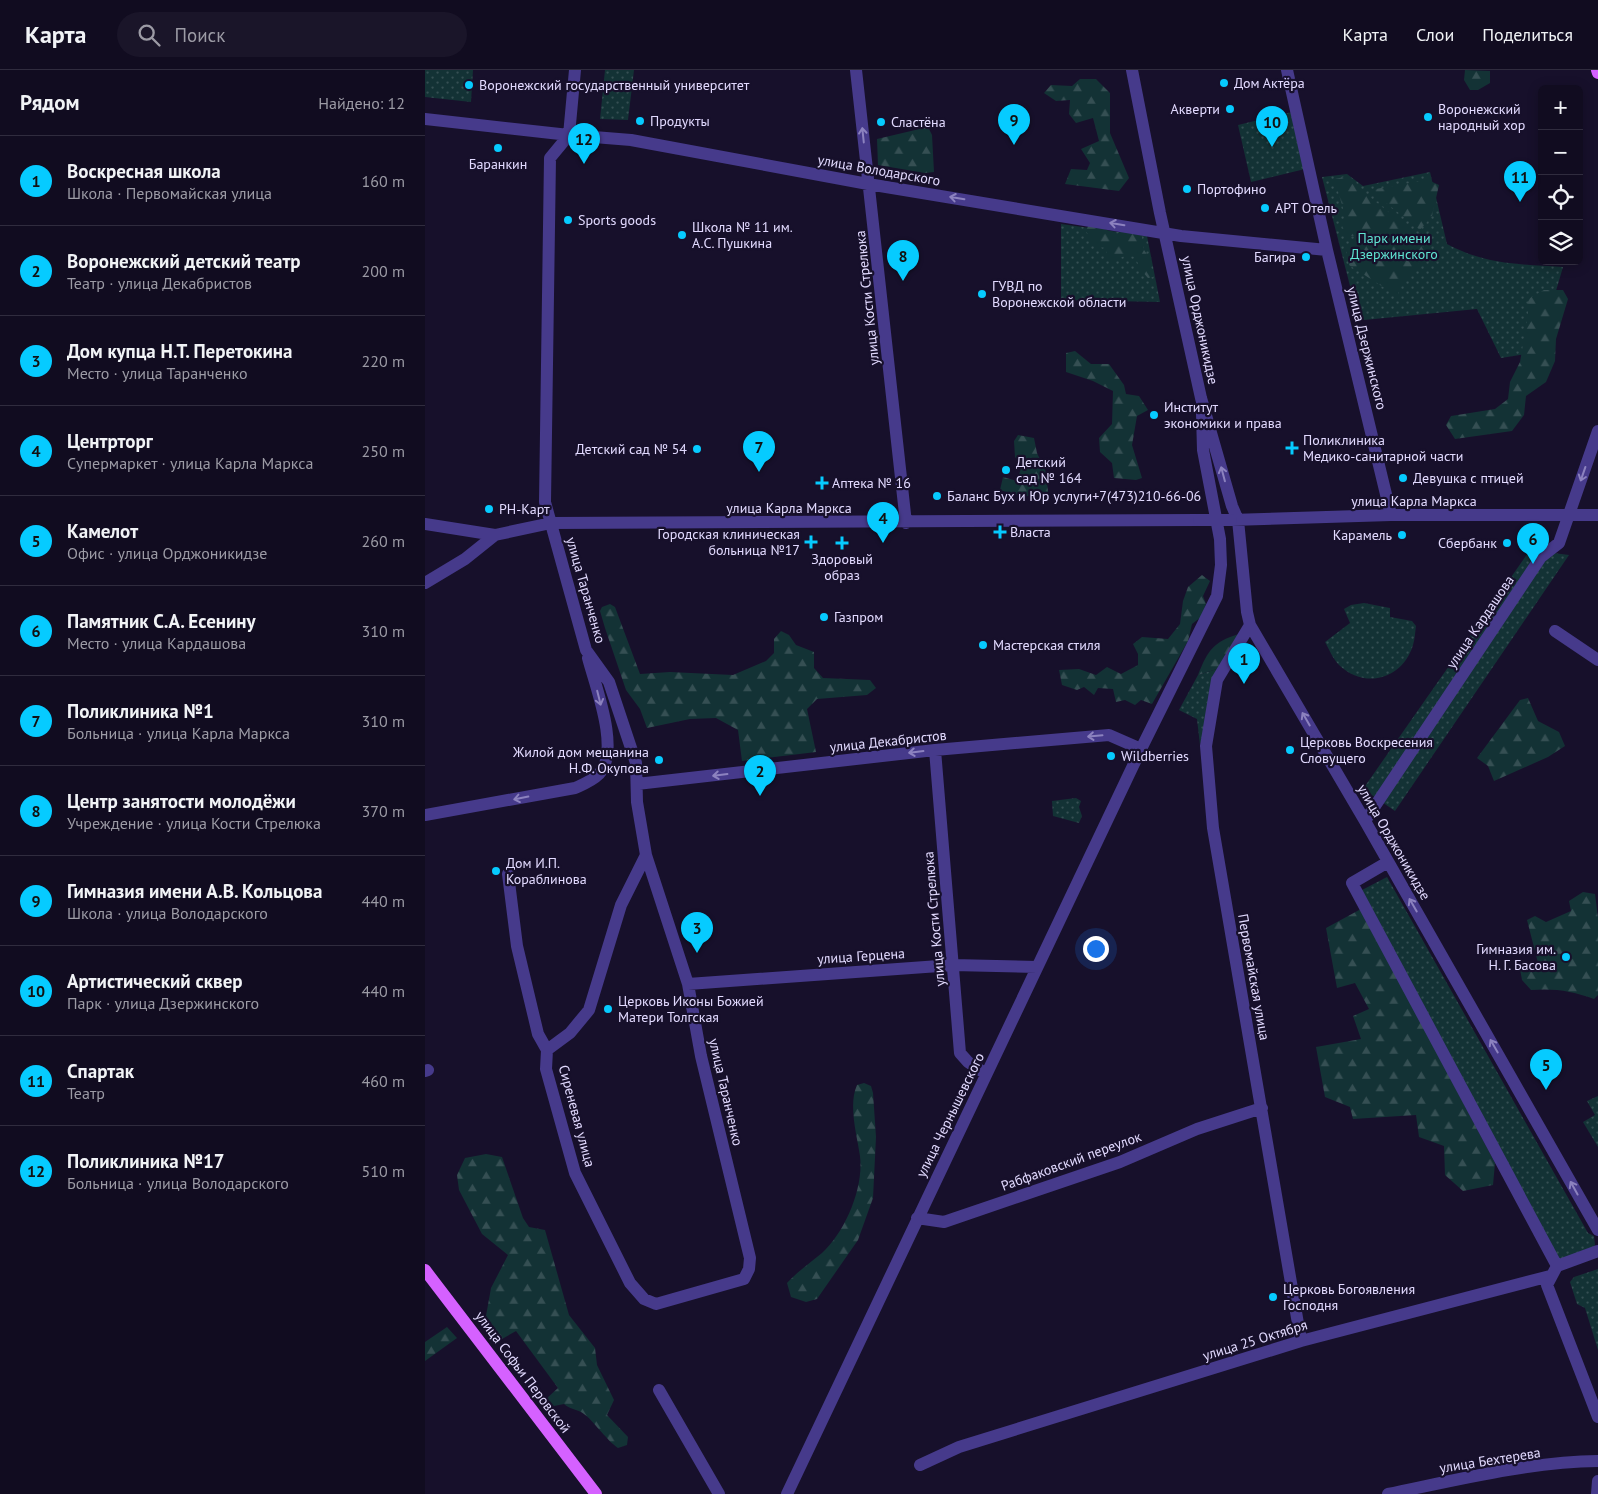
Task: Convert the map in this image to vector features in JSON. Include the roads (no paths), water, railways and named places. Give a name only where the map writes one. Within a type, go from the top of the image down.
[{"type":"main road","name":"улица Софьи Перовской","points":[[425,1270],[596,1494]]},
{"type":"street","points":[[569,135],[575,70]]},
{"type":"street","name":"улица Кости Стрелюка","points":[[856,70],[906,523]]},
{"type":"street","name":"улица Орджоникидзе","points":[[1132,70],[1201,398],[1235,520],[1250,625],[1389,862],[1598,1230]]},
{"type":"street","name":"улица Дзержинского","points":[[1287,70],[1327,250],[1391,515]]},
{"type":"street","name":"улица Володарского","points":[[425,119],[631,140],[868,184],[1181,236],[1327,250]]},
{"type":"street","name":"улица Таранченко","points":[[569,135],[550,158],[545,502],[586,650],[609,682],[636,763],[637,802],[646,855],[688,984],[701,1056],[750,1258],[749,1269],[744,1279],[668,1302]]},
{"type":"street","name":"улица Чернышевского","points":[[787,1494],[1141,748],[1217,596],[1221,564],[1220,539],[1203,450],[1201,398]]},
{"type":"street","name":"улица Кардашова","points":[[1365,821],[1541,557],[1559,543],[1598,431]]},
{"type":"street","points":[[1598,453],[1598,463]]},
{"type":"street","name":"улица Карла Маркса","points":[[425,583],[465,559],[495,535],[551,523],[906,523],[1235,520],[1391,515],[1569,517],[1598,515]]},
{"type":"street","points":[[425,524],[495,535]]},
{"type":"street","name":"Первомайская улица","points":[[1250,625],[1217,680],[1206,746],[1213,828],[1301,1341]]},
{"type":"street","points":[[1555,631],[1598,660]]},
{"type":"street","points":[[425,815],[575,788],[589,782],[600,773],[606,760],[608,735],[586,650]]},
{"type":"street","name":"улица Декабристов","points":[[637,784],[935,750],[1109,735],[1141,748]]},
{"type":"street","name":"улица Кости Стрелюка","points":[[935,750],[960,1053],[968,1062],[986,1074]]},
{"type":"street","points":[[547,1050],[570,1033],[589,1010],[621,905],[646,855]]},
{"type":"street","points":[[1389,862],[1352,883],[1553,1271],[1547,1285],[1548,1292],[1598,1417]]},
{"type":"street","name":"Сиреневая улица","points":[[508,874],[517,946],[537,1034],[547,1050],[547,1069],[575,1172],[629,1283],[644,1299],[656,1304],[668,1302]]},
{"type":"street","name":"улица Герцена","points":[[688,984],[953,965],[1037,967]]},
{"type":"street","name":"Рабфаковский переулок","points":[[917,1218],[943,1222],[1120,1162],[1197,1129],[1262,1108]]},
{"type":"street","name":"улица 25 Октября","points":[[920,1465],[959,1447],[1301,1341],[1553,1271],[1598,1251]]},
{"type":"street","points":[[659,1390],[719,1494]]},
{"type":"street","name":"улица Бехтерева","points":[[1388,1494],[1480,1476],[1575,1462],[1598,1461]]},
{"type":"street","points":[[1597,1494],[1598,1481]]},
{"type":"place","name":"Дом Актёра","points":[[1224,83]]},
{"type":"place","name":"Воронежский государственный университет","points":[[469,85]]},
{"type":"place","name":"Акверти","points":[[1230,109]]},
{"type":"place","name":"Воронежский народный хор","points":[[1428,117]]},
{"type":"place","name":"Продукты","points":[[640,121]]},
{"type":"place","name":"Сластёна","points":[[881,122]]},
{"type":"place","name":"Гимназия имени А.В. Кольцова","points":[[1014,145]]},
{"type":"place","name":"Артистический сквер","points":[[1272,147]]},
{"type":"place","name":"Баранкин","points":[[498,148]]},
{"type":"place","name":"Поликлиника №17","points":[[584,164]]},
{"type":"place","name":"Портофино","points":[[1187,189]]},
{"type":"place","name":"Спартак","points":[[1520,202]]},
{"type":"place","name":"АРТ Отель","points":[[1265,208]]},
{"type":"place","name":"Sports goods","points":[[568,220]]},
{"type":"place","name":"Школа № 11 им. А.С. Пушкина","points":[[682,235]]},
{"type":"place","name":"Багира","points":[[1306,257]]},
{"type":"place","name":"Центр занятости молодёжи","points":[[903,281]]},
{"type":"place","name":"ГУВД по Воронежской области","points":[[982,294]]},
{"type":"place","name":"Институт экономики и права","points":[[1154,415]]},
{"type":"place","name":"Поликлиника Медико-санитарной части","points":[[1292,448]]},
{"type":"place","name":"Детский сад № 54","points":[[697,449]]},
{"type":"place","name":"Детский сад № 164","points":[[1006,470]]},
{"type":"place","name":"Поликлиника №1","points":[[759,472]]},
{"type":"place","name":"Девушка с птицей","points":[[1403,478]]},
{"type":"place","name":"Аптека № 16","points":[[822,483]]},
{"type":"place","name":"Баланс Бух и Юр услуги+7(473)210-66-06","points":[[937,496]]},
{"type":"place","name":"РН-Карт","points":[[489,509]]},
{"type":"place","name":"Власта","points":[[1000,532]]},
{"type":"place","name":"Карамель","points":[[1402,535]]},
{"type":"place","name":"Городская клиническая больница №17","points":[[811,542]]},
{"type":"place","name":"Здоровый образ","points":[[842,543]]},
{"type":"place","name":"Центрторг","points":[[883,543]]},
{"type":"place","name":"Сбербанк","points":[[1507,543]]},
{"type":"place","name":"Памятник С.А. Есенину","points":[[1533,564]]},
{"type":"place","name":"Газпром","points":[[824,617]]},
{"type":"place","name":"Мастерская стиля","points":[[983,645]]},
{"type":"place","name":"Воскресная школа","points":[[1244,684]]},
{"type":"place","name":"Церковь Воскресения Словущего","points":[[1290,750]]},
{"type":"place","name":"Wildberries","points":[[1111,756]]},
{"type":"place","name":"Жилой дом мещанина Н.Ф. Окупова","points":[[659,760]]},
{"type":"place","name":"Воронежский детский театр","points":[[760,796]]},
{"type":"place","name":"Дом И.П. Кораблинова","points":[[496,871]]},
{"type":"place","name":"Дом купца Н.Т. Перетокина","points":[[697,953]]},
{"type":"place","name":"Гимназия им. Н. Г. Басова","points":[[1566,957]]},
{"type":"place","name":"Церковь Иконы Божией Матери Толгская","points":[[608,1009]]},
{"type":"place","name":"Камелот","points":[[1546,1090]]},
{"type":"place","name":"Церковь Богоявления Господня","points":[[1273,1297]]},
{"type":"park label","name":"Парк имени Дзержинского","points":[[1394,246]]}]
